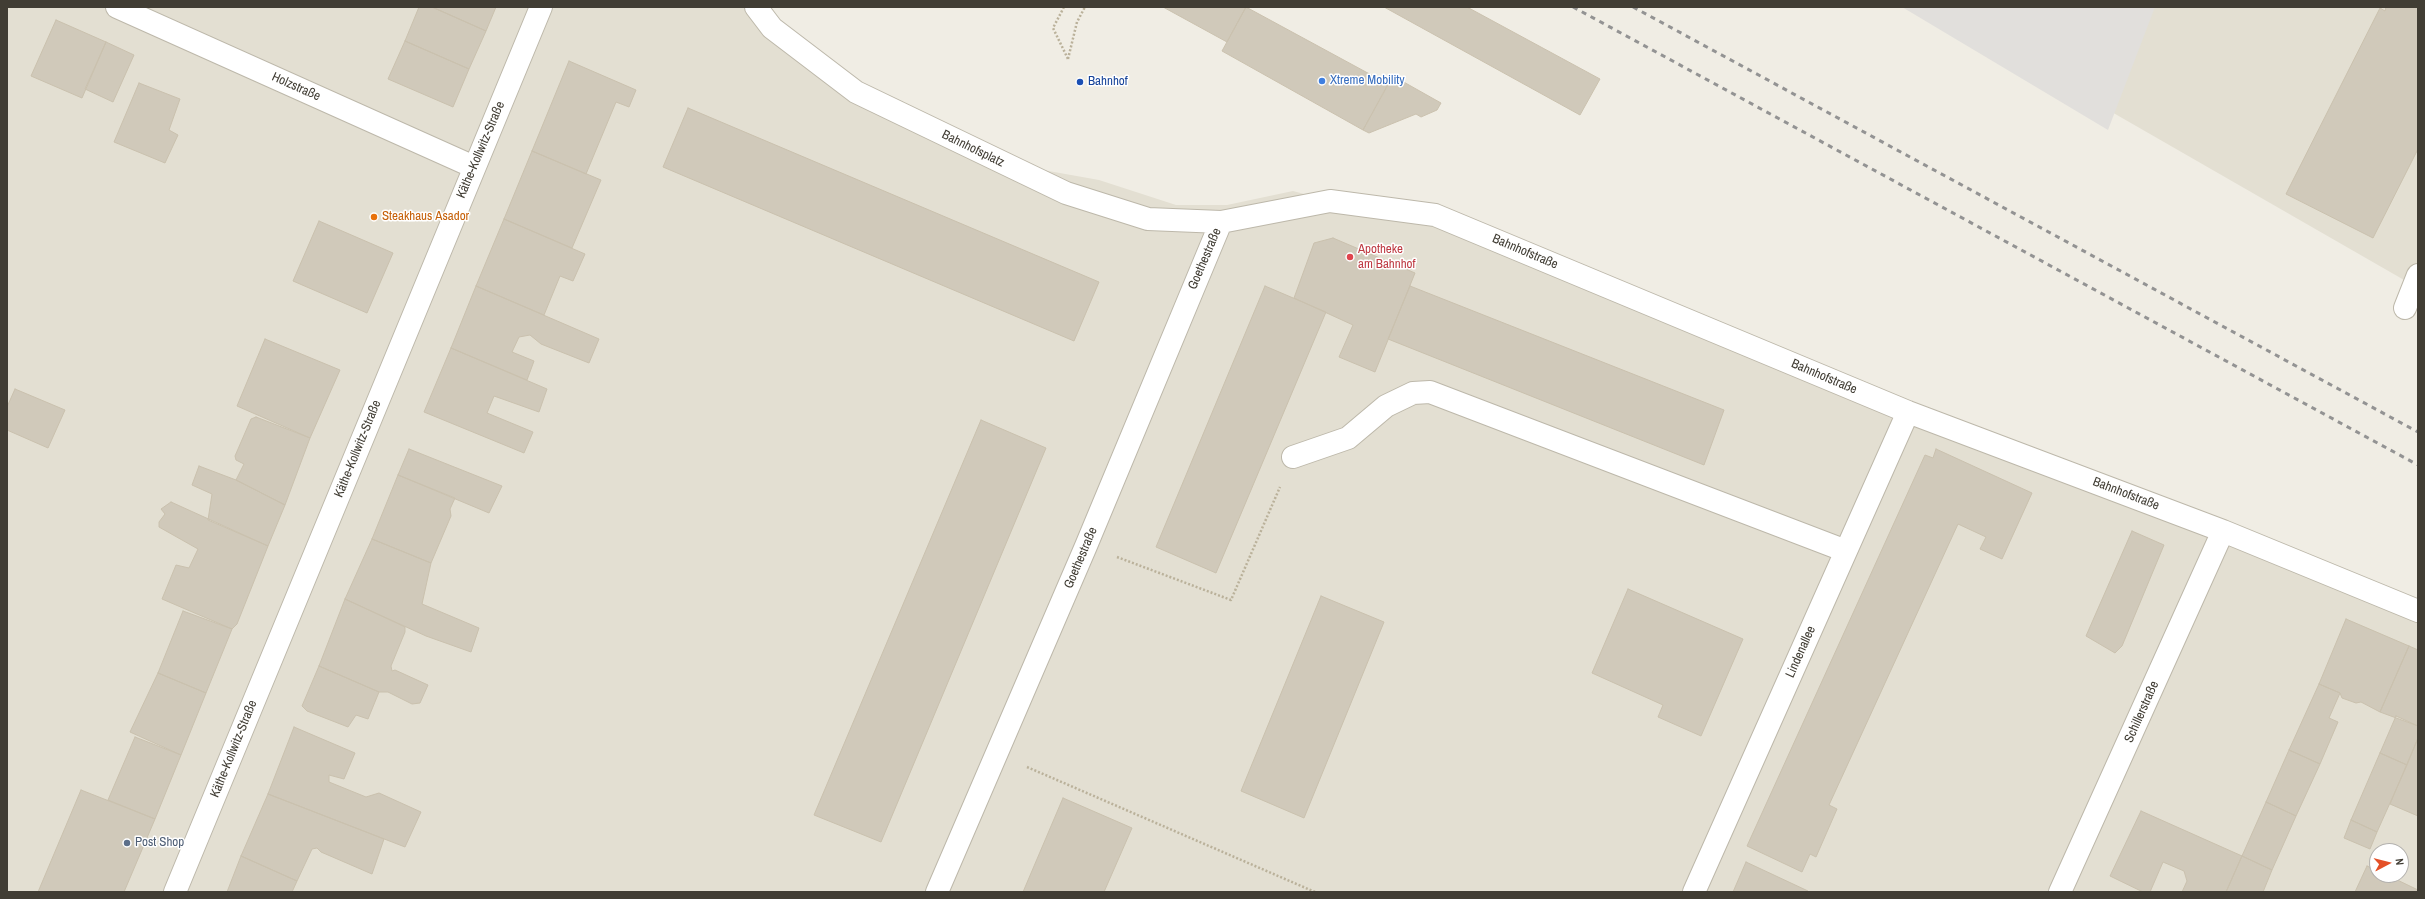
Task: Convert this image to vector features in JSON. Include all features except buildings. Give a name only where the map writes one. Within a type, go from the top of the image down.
[{"type":"street","name":"Holzstraße","points":[[117,7],[474,167]]},
{"type":"street","name":"Käthe-Kollwitz-Straße","points":[[175,892],[541,7]]},
{"type":"street","name":"Bahnhofsplatz","points":[[756,7],[772,28],[856,92],[1066,193],[1148,219],[1221,222]]},
{"type":"street","name":"Bahnhofstraße","points":[[1221,222],[1330,201],[1435,215],[1908,412],[2223,531],[2418,611]]},
{"type":"street","name":"Goethestraße","points":[[937,892],[1086,546],[1221,222]]},
{"type":"street","points":[[2405,308],[2418,274]]},
{"type":"street","points":[[1293,457],[1348,438],[1386,406],[1413,393],[1430,392],[1846,551]]},
{"type":"street","name":"Lindenallee","points":[[1694,892],[1908,412]]},
{"type":"street","name":"Schillerstraße","points":[[2060,892],[2223,531]]},
{"type":"path","points":[[1064,7],[1053,28],[1068,59],[1077,22],[1085,7]]},
{"type":"path","points":[[1086,546],[1231,600],[1293,457]]},
{"type":"path","points":[[997,754],[1315,892]]},
{"type":"shaded area","points":[[7,7],[756,7],[772,28],[987,160],[1099,180],[1176,205],[1227,205],[1293,191],[1330,201],[1435,215],[2418,617],[2418,892],[7,892]]},
{"type":"shaded area","points":[[1902,7],[2155,7],[2108,130]]},
{"type":"shaded area","points":[[1929,7],[2418,7],[2418,288]]},
{"type":"railway","points":[[1573,7],[2418,465]]},
{"type":"railway","points":[[1633,7],[2418,432]]},
{"type":"place","name":"Xtreme Mobility","points":[[1322,81]]},
{"type":"place","name":"Bahnhof","points":[[1080,82]]},
{"type":"place","name":"Steakhaus Asador","points":[[374,217]]},
{"type":"place","name":"Apotheke am Bahnhof","points":[[1350,257]]},
{"type":"place","name":"Post Shop","points":[[127,843]]}]
